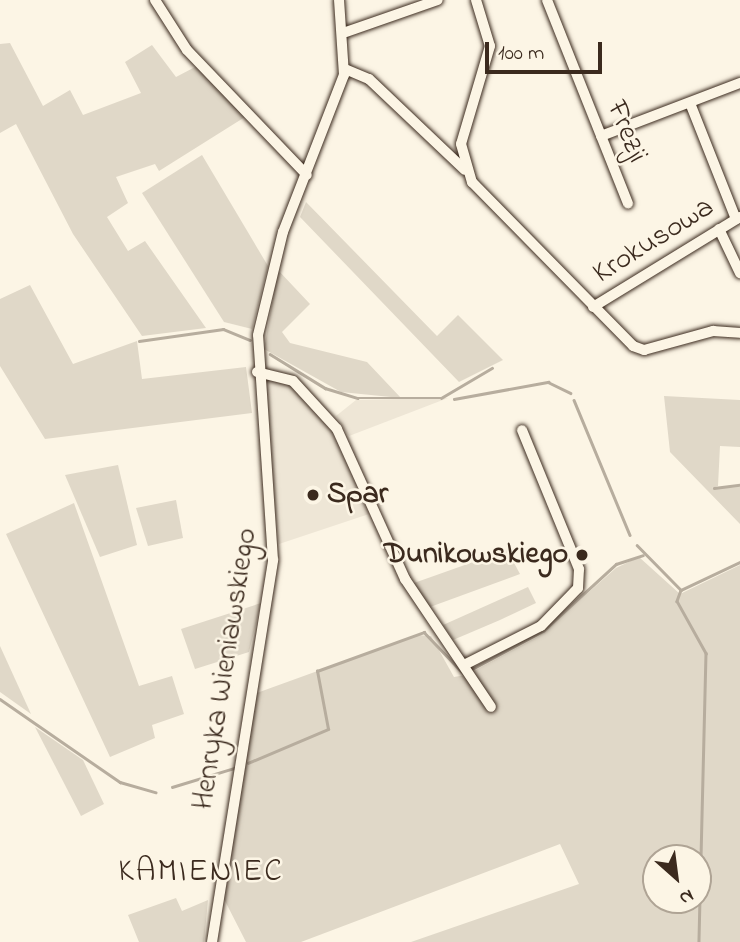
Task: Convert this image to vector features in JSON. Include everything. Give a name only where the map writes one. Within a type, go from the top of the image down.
[{"type":"street","points":[[155,0],[187,50],[307,175]]},
{"type":"street","name":"Henryka Wieniawskiego","points":[[212,942],[273,561],[257,372],[269,278],[345,69],[346,32],[339,0]]},
{"type":"street","points":[[346,32],[438,0]]},
{"type":"street","points":[[465,170],[463,137],[490,46],[476,0]]},
{"type":"street","name":"Frezji","points":[[547,0],[628,204]]},
{"type":"street","points":[[345,69],[362,73],[465,170],[593,307],[638,349],[713,331],[740,332]]},
{"type":"street","points":[[601,136],[740,83]]},
{"type":"street","points":[[690,103],[738,218]]},
{"type":"street","name":"Krokusowa","points":[[593,307],[738,218]]},
{"type":"street","points":[[719,229],[740,273]]},
{"type":"street","points":[[257,372],[293,382],[337,429],[405,579],[491,707]]},
{"type":"street","points":[[464,665],[541,626],[578,588],[579,569],[522,430]]},
{"type":"shaded area","points":[[10,43],[43,106],[70,90],[83,115],[141,93],[125,62],[152,45],[176,77],[197,66],[245,117],[159,171],[155,164],[116,177],[128,203],[107,217],[128,251],[145,241],[206,328],[142,336],[73,234],[16,124],[0,133],[0,44]]},
{"type":"shaded area","points":[[202,155],[268,266],[252,329],[224,322],[142,193]]},
{"type":"shaded area","points":[[306,202],[437,336],[458,315],[503,360],[459,382],[300,217]]},
{"type":"shaded area","points":[[278,270],[310,304],[282,332],[290,343],[367,362],[401,398],[341,392],[264,349]]},
{"type":"shaded area","points":[[30,285],[73,364],[137,341],[142,379],[246,367],[252,413],[45,439],[0,366],[0,299]]},
{"type":"shaded area","points":[[276,376],[308,400],[339,442],[372,513],[279,544],[259,379]]},
{"type":"shaded area","points":[[664,396],[740,400],[740,447],[720,446],[718,486],[712,488],[740,487],[740,524],[670,452]]},
{"type":"shaded area","points":[[448,398],[349,436],[336,416],[356,400]]},
{"type":"shaded area","points":[[118,465],[137,545],[100,557],[65,475]]},
{"type":"shaded area","points":[[176,500],[183,538],[148,546],[136,508]]},
{"type":"shaded area","points":[[74,503],[139,686],[172,676],[184,714],[152,725],[155,738],[110,757],[6,534]]},
{"type":"shaded area","points":[[507,550],[520,574],[430,607],[414,583]]},
{"type":"shaded area","points":[[639,557],[680,594],[740,565],[740,942],[411,942],[579,884],[560,844],[301,942],[246,942],[224,899],[225,877],[254,694],[417,635],[431,636],[454,677],[466,675],[539,636],[616,568]]},
{"type":"shaded area","points":[[528,587],[536,603],[500,620],[453,640],[443,625]]},
{"type":"shaded area","points":[[261,603],[249,652],[195,669],[181,629]]},
{"type":"shaded area","points":[[0,646],[31,714],[0,692]]},
{"type":"shaded area","points":[[35,727],[83,760],[104,804],[81,816]]},
{"type":"shaded area","points":[[176,898],[182,911],[208,900],[204,942],[139,942],[128,915]]},
{"type":"waterway","points":[[139,341],[223,329],[250,340]]},
{"type":"waterway","points":[[270,354],[325,388],[358,398],[441,398],[492,368]]},
{"type":"waterway","points":[[454,399],[548,382],[571,393]]},
{"type":"waterway","points":[[574,400],[630,535]]},
{"type":"waterway","points":[[714,488],[740,485]]},
{"type":"waterway","points":[[637,545],[681,590],[740,562]]},
{"type":"waterway","points":[[472,669],[543,631],[616,564],[643,555]]},
{"type":"waterway","points":[[681,590],[677,601],[706,653],[699,942]]},
{"type":"waterway","points":[[248,763],[328,729],[317,671],[424,632],[463,673]]},
{"type":"waterway","points":[[0,699],[120,782],[156,792]]},
{"type":"waterway","points":[[172,787],[234,768]]},
{"type":"place","name":"Spar","points":[[313,495]]},
{"type":"place","name":"Dunikowskiego","points":[[582,555]]},
{"type":"district","name":"KAMIENIEC","points":[[201,873]]}]
